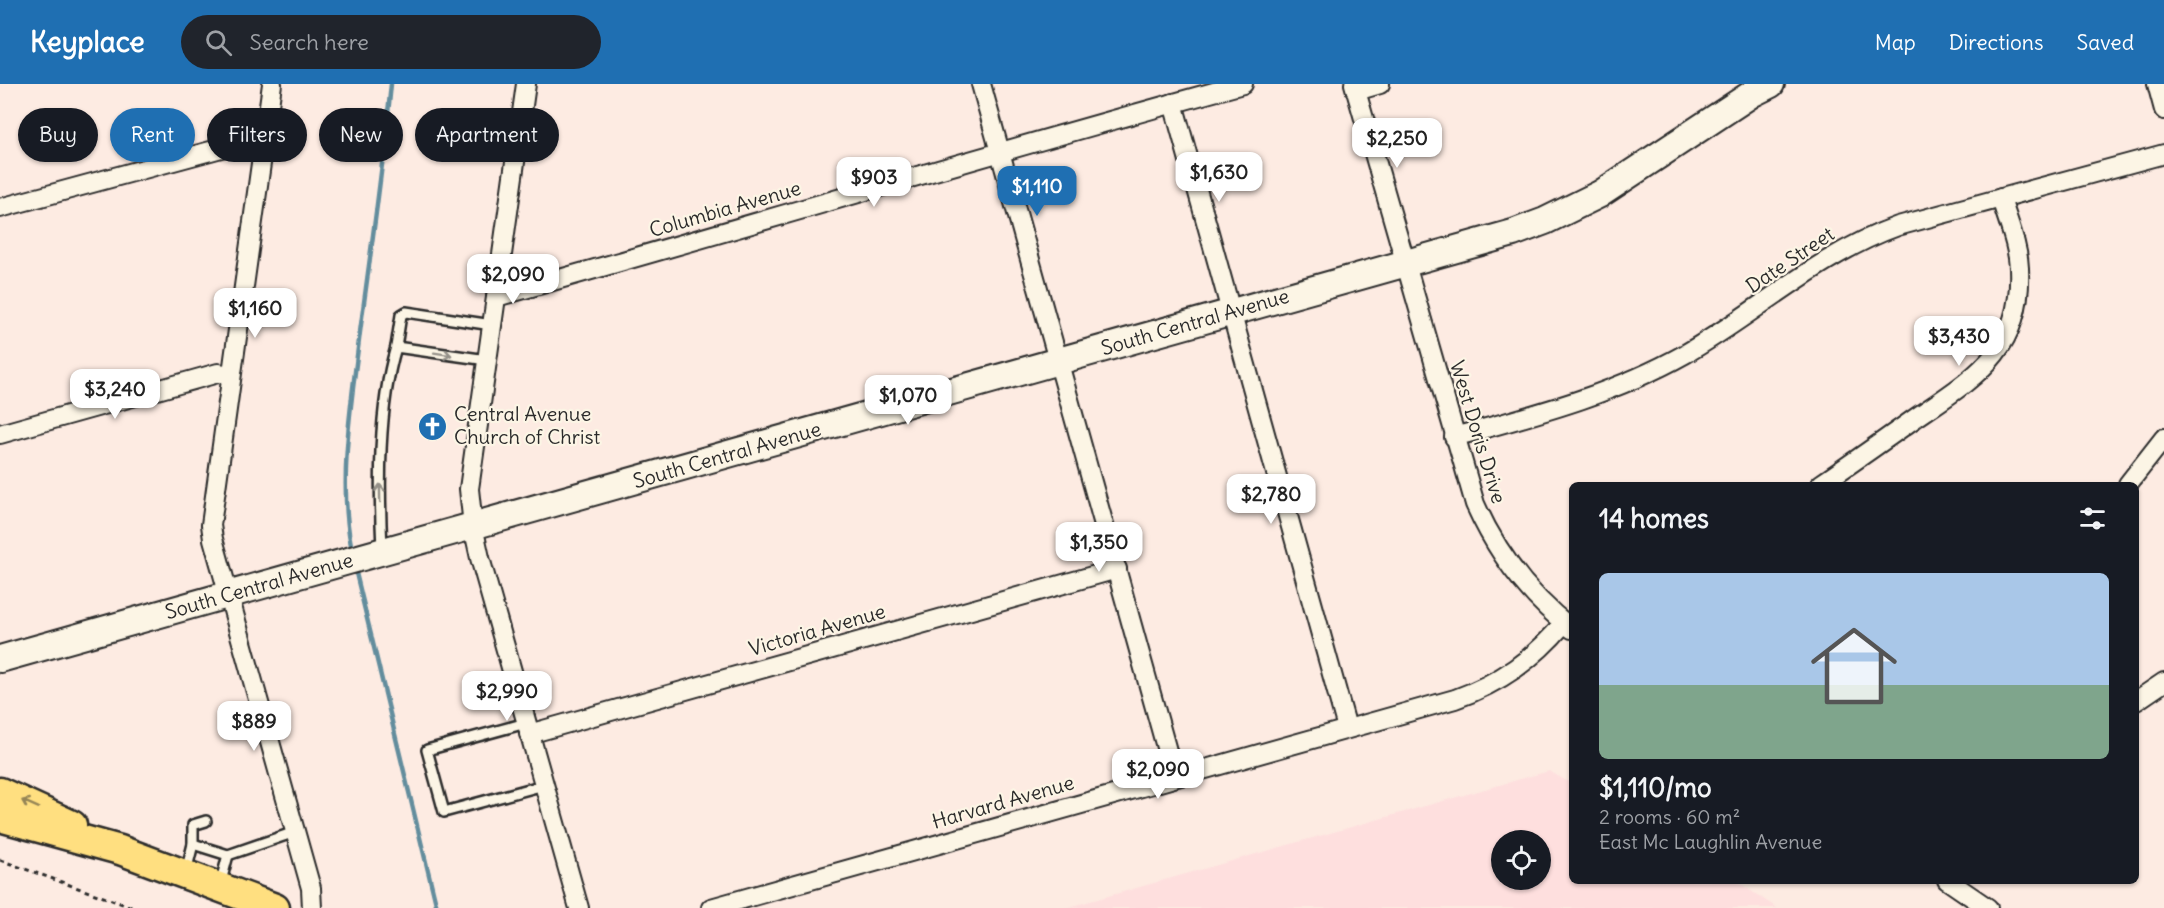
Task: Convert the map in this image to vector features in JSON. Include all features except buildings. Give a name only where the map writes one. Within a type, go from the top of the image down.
[{"type":"main road","points":[[0,792],[34,806],[120,850]]},
{"type":"main road","points":[[0,817],[120,850],[275,908]]},
{"type":"street","points":[[269,108],[272,84]]},
{"type":"street","points":[[526,84],[469,489],[473,526],[579,908]]},
{"type":"street","points":[[981,84],[1174,776]]},
{"type":"street","name":"Columbia Avenue","points":[[496,297],[1243,84]]},
{"type":"street","points":[[1355,87],[1380,84]]},
{"type":"street","name":"South Central Avenue","points":[[0,659],[1513,233],[1577,207],[1626,179],[1753,93],[1771,84]]},
{"type":"street","points":[[2157,84],[2164,110]]},
{"type":"street","name":"West Doris Drive","points":[[1355,87],[1404,264],[1475,504],[1494,542],[1525,585],[1568,626]]},
{"type":"street","points":[[1173,103],[1347,728]]},
{"type":"street","points":[[0,208],[207,152]]},
{"type":"street","name":"Date Street","points":[[1454,437],[1578,402],[1652,371],[1718,334],[1820,264],[1856,243],[1898,226],[2164,154]]},
{"type":"street","points":[[261,162],[211,525],[228,594],[311,888],[312,908]]},
{"type":"street","points":[[1824,482],[1967,384],[1995,356],[2012,322],[2019,294],[2017,251],[2001,198]]},
{"type":"street","points":[[0,434],[218,373],[231,375]]},
{"type":"street","points":[[2130,482],[2164,438]]},
{"type":"street","name":"Victoria Avenue","points":[[528,729],[1117,569]]},
{"type":"street","name":"Harvard Avenue","points":[[711,908],[1174,776],[1455,699],[1498,680],[1522,666],[1568,626]]},
{"type":"street","points":[[2139,699],[2164,682]]},
{"type":"street","points":[[1953,884],[1988,908]]},
{"type":"lane","points":[[382,551],[379,486],[391,363],[396,347],[400,315],[406,312],[492,325]]},
{"type":"lane","points":[[396,347],[487,360]]},
{"type":"lane","points":[[528,729],[428,750],[444,812],[544,785]]},
{"type":"lane","points":[[185,874],[193,844],[193,825],[206,821]]},
{"type":"lane","points":[[193,844],[228,855],[295,832]]},
{"type":"lane","points":[[219,887],[228,855]]},
{"type":"path","points":[[0,860],[134,908]]},
{"type":"shaded area","points":[[1549,771],[1569,782],[1569,884],[1741,884],[1777,908],[1066,908]]},
{"type":"waterway","points":[[351,545],[346,493],[348,439],[391,84]]},
{"type":"waterway","points":[[356,573],[437,908]]},
{"type":"place","name":"Central Avenue Church of Christ","points":[[433,426]]}]
